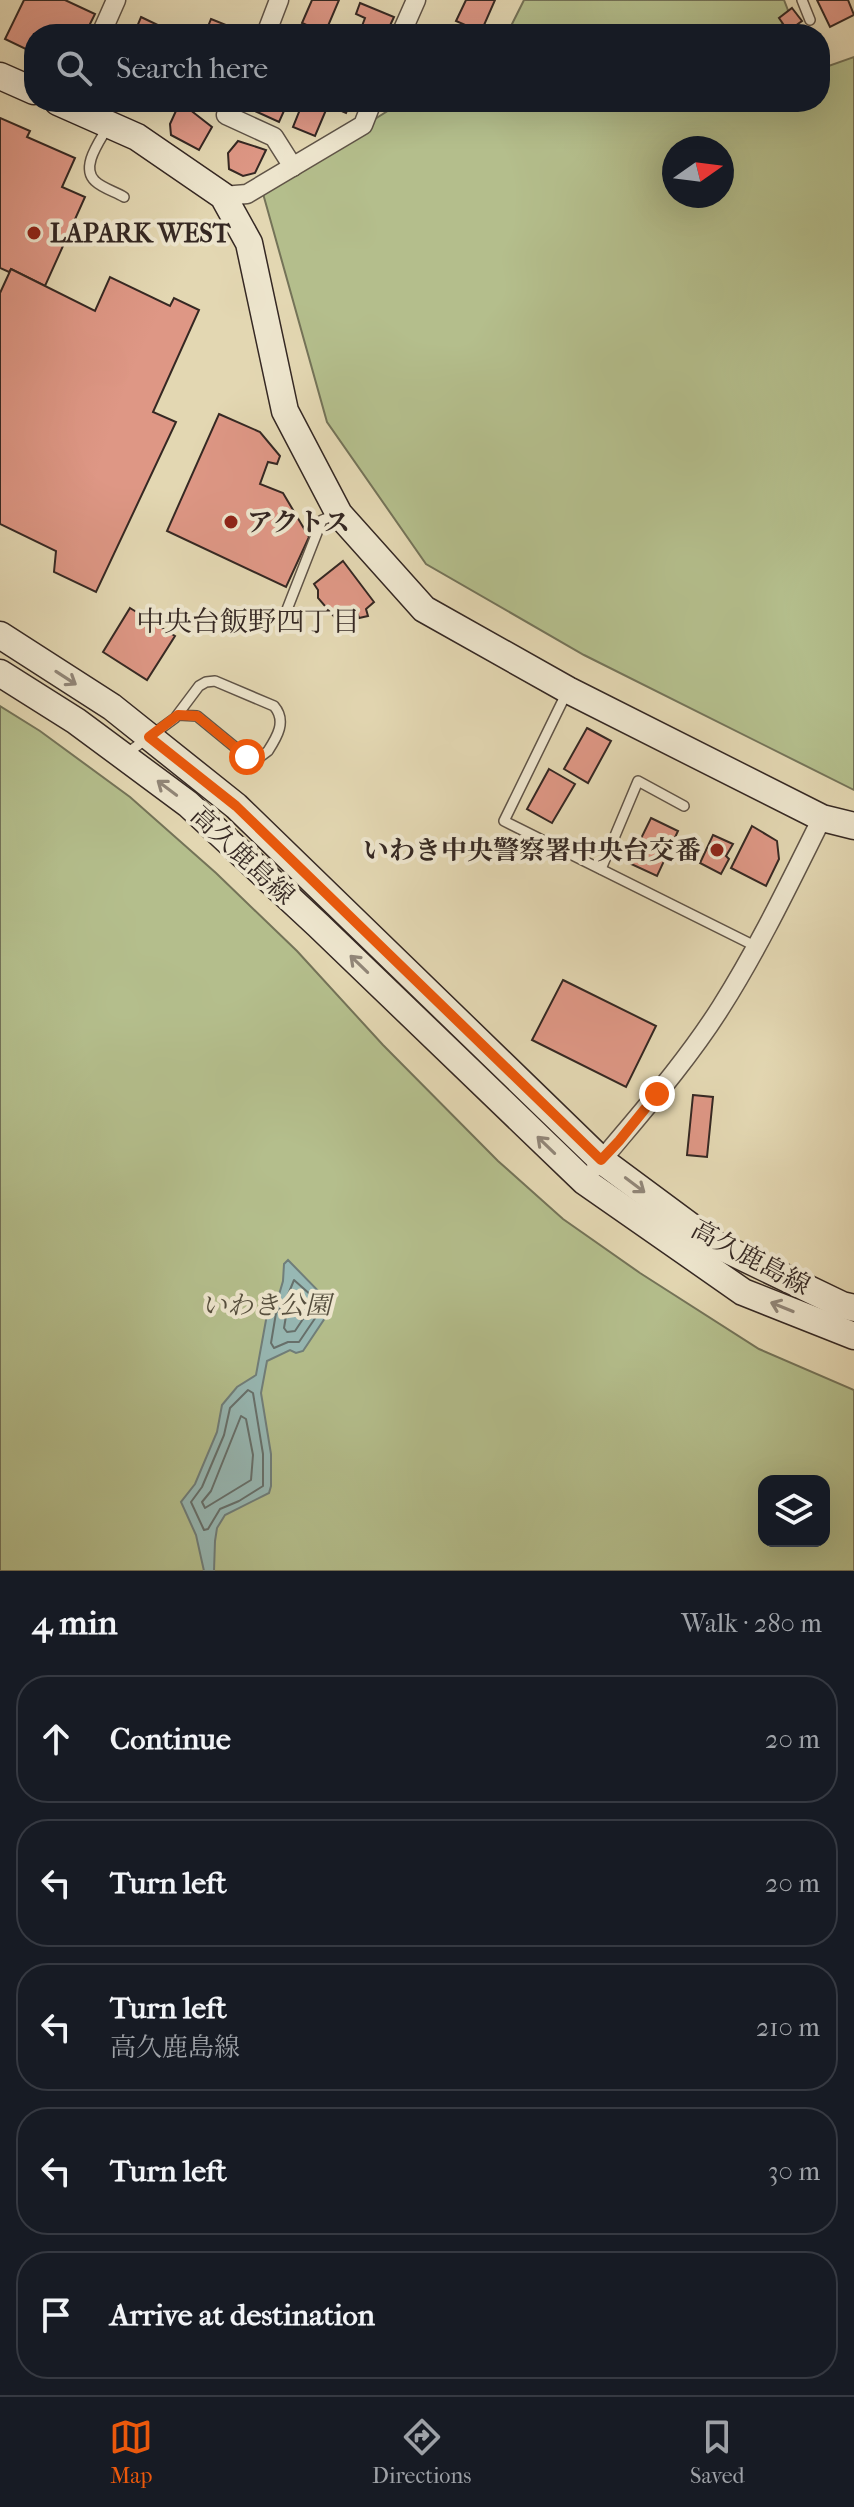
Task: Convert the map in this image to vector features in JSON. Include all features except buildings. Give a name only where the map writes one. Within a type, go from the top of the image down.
[{"type":"main road","points":[[0,76],[24,87]]},
{"type":"main road","points":[[82,112],[137,137],[223,196],[249,243],[285,411],[339,514],[424,609],[568,690],[822,818],[854,826]]},
{"type":"main road","name":"高久鹿島線","points":[[0,635],[112,707],[236,806],[601,1160],[713,1243],[854,1308]]},
{"type":"main road","name":"高久鹿島線","points":[[0,673],[76,721],[188,804],[584,1181],[743,1292],[854,1336]]},
{"type":"street","points":[[270,24],[279,0]]},
{"type":"street","points":[[405,24],[416,0]]},
{"type":"street","points":[[104,24],[111,2]]},
{"type":"street","points":[[227,112],[226,115],[274,137],[293,167]]},
{"type":"street","points":[[223,196],[247,194],[363,125],[368,112]]},
{"type":"street","points":[[584,1181],[619,1141],[720,1009],[757,947],[822,818]]},
{"type":"lane","points":[[802,0],[810,20]]},
{"type":"lane","points":[[109,126],[92,154],[89,170],[95,181],[124,197]]},
{"type":"lane","points":[[286,612],[322,520],[339,514]]},
{"type":"lane","points":[[124,756],[178,715],[199,686],[206,682],[215,681],[274,706],[281,724],[268,751],[260,757],[247,757],[197,716],[178,715]]},
{"type":"lane","points":[[568,690],[504,821],[757,947]]},
{"type":"lane","points":[[601,869],[638,781],[684,806]]},
{"type":"green space","points":[[524,0],[784,0],[791,18],[782,24],[512,24]]},
{"type":"green space","points":[[854,57],[854,790],[584,655],[426,564],[327,422],[262,190],[386,112],[830,112],[830,65]]},
{"type":"green space","name":"いわき公園","points":[[0,706],[40,731],[130,797],[216,873],[297,951],[383,1045],[498,1161],[563,1219],[640,1273],[759,1349],[854,1390],[854,1571],[0,1571]]},
{"type":"water","points":[[288,1260],[333,1306],[303,1351],[296,1353],[290,1350],[267,1361],[261,1393],[271,1454],[269,1493],[225,1515],[217,1528],[214,1571],[204,1571],[196,1535],[181,1502],[195,1484],[217,1432],[222,1405],[237,1387],[256,1375],[268,1309],[278,1298],[284,1264]]},
{"type":"place","name":"LAPARK WEST","points":[[34,233]]},
{"type":"place","name":"アクトス","points":[[231,522]]},
{"type":"place","name":"いわき中央警察署中央台交番","points":[[717,850]]},
{"type":"district","name":"中央台飯野四丁目","points":[[248,621]]},
{"type":"route","points":[[247,757],[197,716],[178,715],[149,737],[236,806],[601,1160],[657,1094]]}]
